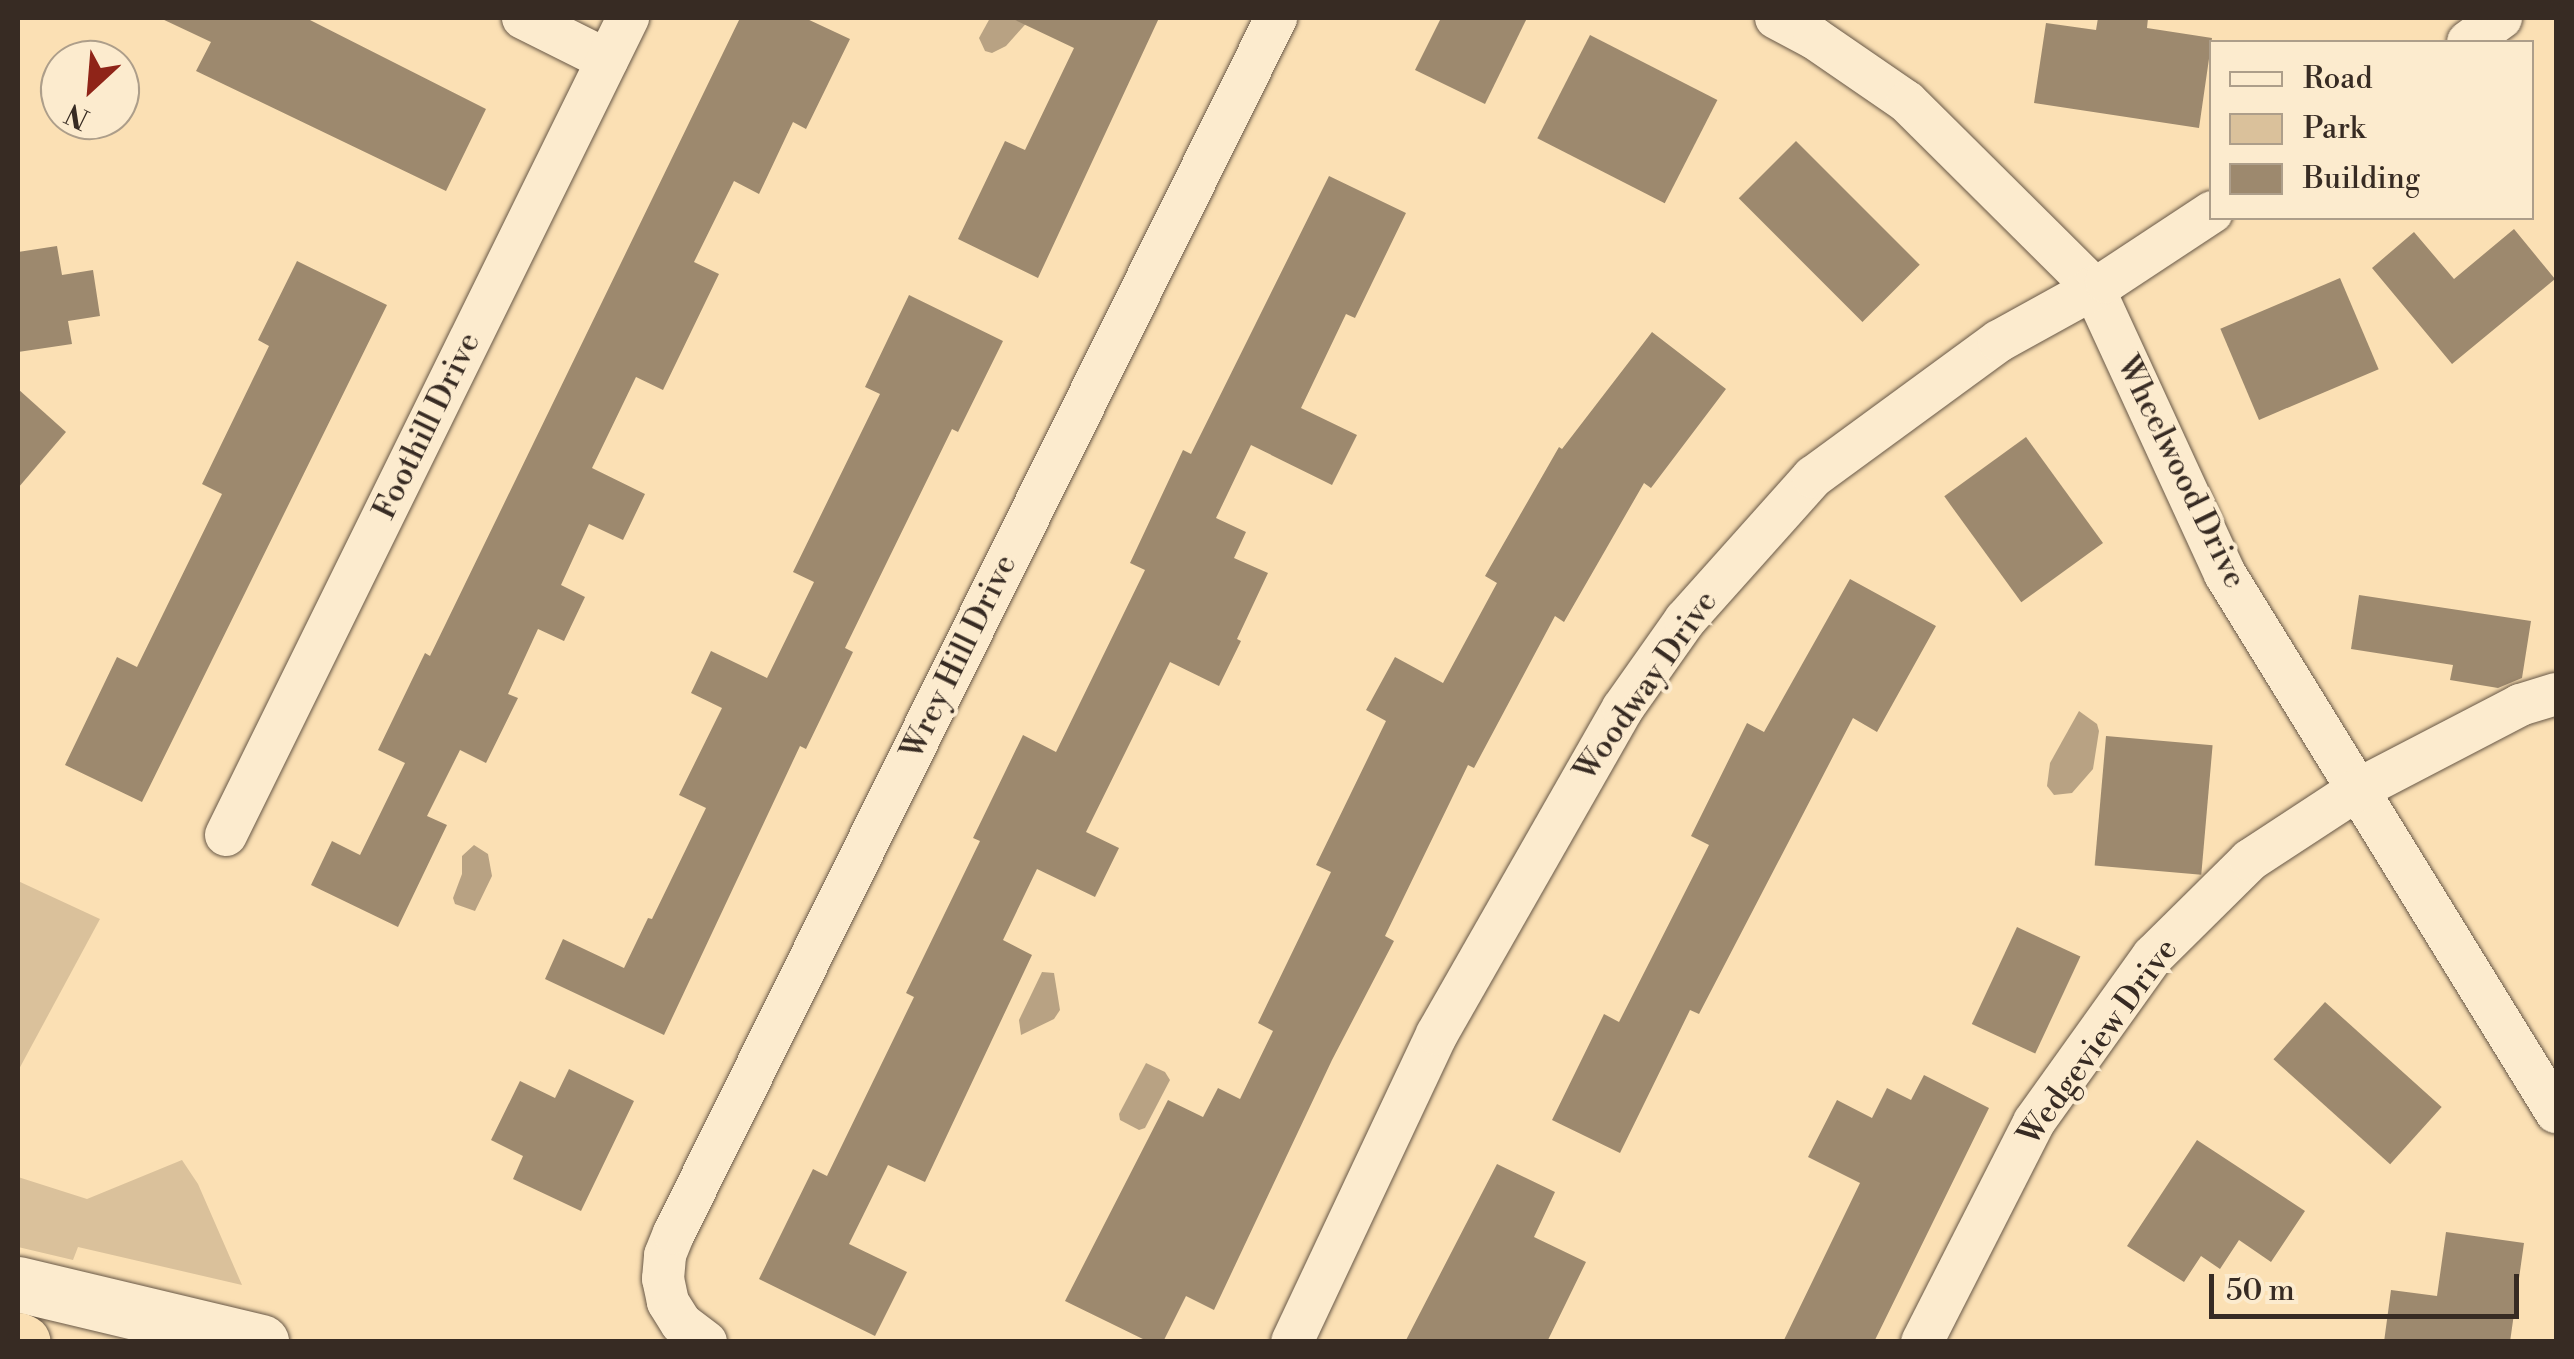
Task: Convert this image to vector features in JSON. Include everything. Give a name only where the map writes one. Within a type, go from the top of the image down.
[{"type":"main road","points":[[18,1284],[120,1304],[261,1342]]},
{"type":"street","points":[[523,18],[606,60]]},
{"type":"street","name":"Foothill Drive","points":[[226,835],[628,18]]},
{"type":"street","name":"Wrey Hill Drive","points":[[706,1342],[681,1323],[668,1302],[663,1279],[664,1255],[1276,18]]},
{"type":"street","name":"Wheelwood Drive","points":[[1776,18],[1814,38],[1907,102],[2093,287],[2225,574],[2556,1112]]},
{"type":"street","points":[[2471,40],[2501,18]]},
{"type":"street","name":"Woodway Drive","points":[[1292,1342],[1437,1034],[1602,742],[1685,620],[1813,477],[1999,341],[2209,214]]},
{"type":"street","name":"Wedgeview Drive","points":[[1922,1342],[2034,1122],[2153,956],[2250,860],[2357,790],[2520,706],[2556,694]]},
{"type":"green space","points":[[18,881],[100,919],[18,1071]]},
{"type":"green space","points":[[182,1160],[198,1184],[242,1285],[78,1247],[73,1260],[18,1247],[18,1177],[87,1199]]},
{"type":"shaded area","points":[[990,18],[1031,18],[1006,46],[992,53],[985,51],[979,38]]},
{"type":"shaded area","points":[[2079,711],[2097,724],[2099,731],[2093,769],[2072,793],[2054,795],[2047,786],[2050,763]]},
{"type":"shaded area","points":[[474,845],[488,854],[492,876],[475,911],[455,904],[453,898],[462,874],[462,856]]},
{"type":"shaded area","points":[[1042,972],[1054,973],[1060,1010],[1054,1019],[1021,1035],[1019,1020]]},
{"type":"shaded area","points":[[1146,1063],[1165,1072],[1170,1080],[1145,1128],[1139,1130],[1120,1120],[1119,1114]]},
{"type":"building","points":[[160,18],[306,18],[486,109],[446,191],[196,71],[211,42]]},
{"type":"building","points":[[740,18],[805,18],[850,39],[806,129],[793,122],[759,194],[734,181],[694,262],[719,274],[663,390],[636,377],[592,468],[645,494],[623,540],[589,524],[561,585],[585,597],[564,641],[538,629],[508,694],[518,698],[486,763],[460,750],[427,816],[447,825],[398,927],[311,885],[332,841],[360,855],[405,763],[378,750],[425,653],[430,656]]},
{"type":"building","points":[[1011,18],[1159,18],[1038,278],[958,239],[1005,141],[1025,150],[1074,48]]},
{"type":"building","points":[[1441,18],[1527,18],[1485,104],[1415,70]]},
{"type":"building","points":[[2098,18],[2148,18],[2147,28],[2212,38],[2199,128],[2034,103],[2046,23],[2096,30]]},
{"type":"building","points":[[1590,35],[1717,100],[1665,203],[1537,138]]},
{"type":"building","points":[[1796,141],[1920,265],[1862,322],[1739,198]]},
{"type":"building","points":[[1329,176],[1406,213],[1355,318],[1346,314],[1301,408],[1357,435],[1332,485],[1251,445],[1216,518],[1246,532],[1234,558],[1268,573],[1237,639],[1241,641],[1219,686],[1170,662],[1086,832],[1119,848],[1095,897],[1037,869],[1003,940],[1032,955],[925,1182],[888,1165],[849,1244],[907,1272],[875,1336],[759,1279],[813,1169],[827,1176],[914,997],[906,993],[980,841],[973,838],[1023,735],[1056,752],[1145,570],[1130,563],[1183,450],[1191,454]]},
{"type":"building","points":[[2514,229],[2555,279],[2452,364],[2372,268],[2414,232],[2454,279]]},
{"type":"building","points":[[57,246],[62,275],[93,270],[100,316],[68,321],[72,344],[18,352],[18,252]]},
{"type":"building","points":[[297,261],[387,305],[142,802],[65,765],[117,657],[137,667],[222,494],[202,484],[269,346],[258,340]]},
{"type":"building","points":[[2340,278],[2379,369],[2259,420],[2220,329]]},
{"type":"building","points":[[909,295],[1003,341],[958,432],[952,429],[845,648],[853,652],[806,749],[800,746],[664,1035],[545,979],[563,939],[624,968],[648,918],[652,919],[706,808],[679,795],[722,708],[691,693],[711,651],[767,678],[814,582],[793,572],[880,394],[865,387]]},
{"type":"building","points":[[1652,332],[1726,389],[1651,488],[1644,483],[1564,622],[1555,616],[1474,768],[1468,765],[1385,936],[1394,941],[1332,1060],[1214,1310],[1186,1296],[1163,1342],[1149,1342],[1065,1301],[1168,1100],[1203,1117],[1218,1088],[1240,1099],[1273,1031],[1258,1023],[1331,872],[1316,865],[1386,721],[1366,710],[1395,657],[1443,683],[1497,583],[1485,576],[1559,447],[1562,449]]},
{"type":"building","points":[[18,389],[66,432],[18,488]]},
{"type":"building","points":[[2026,437],[2103,543],[2021,602],[1944,496]]},
{"type":"building","points":[[1850,579],[1936,626],[1877,732],[1853,718],[1699,1014],[1690,1010],[1620,1153],[1552,1120],[1604,1014],[1619,1022],[1709,845],[1691,836],[1747,723],[1764,732]]},
{"type":"building","points":[[2359,595],[2531,621],[2522,678],[2498,688],[2450,680],[2453,665],[2351,649]]},
{"type":"building","points":[[2106,736],[2213,745],[2201,875],[2095,866]]},
{"type":"building","points":[[2017,927],[2080,957],[2035,1054],[1972,1024]]},
{"type":"building","points":[[2325,1002],[2442,1107],[2390,1164],[2273,1059]]},
{"type":"building","points":[[569,1069],[634,1101],[581,1211],[513,1179],[523,1156],[491,1140],[520,1081],[555,1098]]},
{"type":"building","points":[[1924,1075],[1989,1108],[1874,1342],[1783,1342],[1860,1183],[1808,1157],[1837,1100],[1872,1118],[1887,1088],[1911,1100]]},
{"type":"building","points":[[2197,1140],[2305,1211],[2271,1262],[2239,1240],[2220,1269],[2201,1256],[2184,1282],[2127,1246]]},
{"type":"building","points":[[1497,1164],[1555,1192],[1534,1237],[1586,1262],[1547,1342],[1405,1342]]},
{"type":"building","points":[[2446,1232],[2524,1243],[2510,1342],[2384,1342],[2391,1290],[2437,1296]]}]
